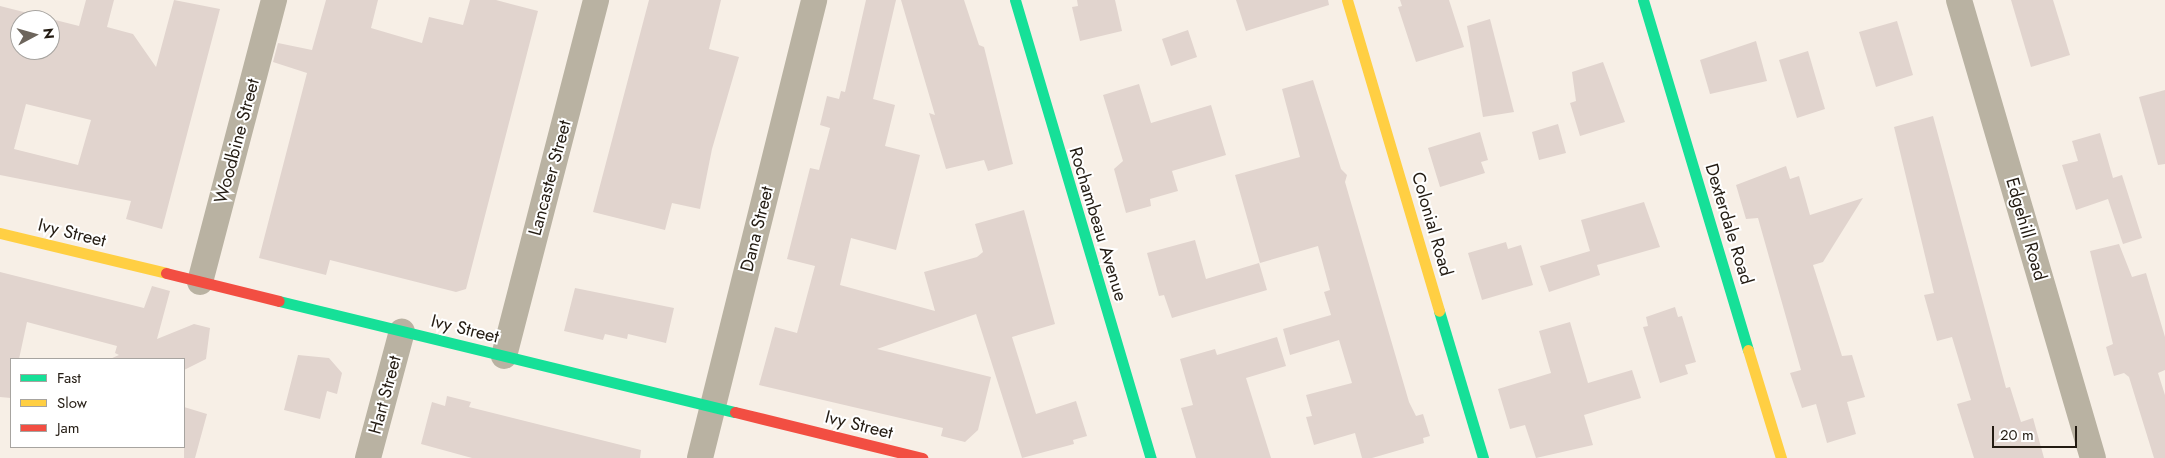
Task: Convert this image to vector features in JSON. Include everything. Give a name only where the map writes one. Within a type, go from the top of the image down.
[{"type":"street","name":"Woodbine Street","points":[[200,282],[274,0]]},
{"type":"street","name":"Lancaster Street","points":[[504,356],[596,0]]},
{"type":"street","name":"Dana Street","points":[[700,458],[814,0]]},
{"type":"street","name":"Rochambeau Avenue","points":[[1015,0],[1151,458]]},
{"type":"street","name":"Colonial Road","points":[[1347,0],[1483,458]]},
{"type":"street","name":"Dexterdale Road","points":[[1643,0],[1781,458]]},
{"type":"street","name":"Edgehill Road","points":[[1959,0],[2092,458]]},
{"type":"street","name":"Ivy Street","points":[[0,233],[922,458]]},
{"type":"street","name":"Hart Street","points":[[368,458],[402,331]]},
{"type":"building","points":[[86,0],[114,0],[107,27],[133,34],[156,67],[174,0],[220,9],[162,229],[126,219],[131,201],[0,175],[0,6],[16,10],[10,10],[10,60],[60,60],[60,21],[79,26]],"holes":[[[26,104],[91,120],[78,165],[14,149]]]},
{"type":"building","points":[[326,0],[378,0],[371,28],[422,43],[429,17],[463,25],[470,0],[496,0],[538,11],[466,289],[456,292],[330,260],[326,275],[259,258],[307,73],[273,62],[278,43],[312,50]]},
{"type":"building","points":[[649,0],[721,0],[709,49],[739,57],[712,149],[700,209],[672,203],[665,230],[593,212]]},
{"type":"building","points":[[866,0],[896,0],[873,99],[895,105],[885,146],[920,155],[896,250],[851,238],[840,285],[935,311],[924,272],[977,257],[983,252],[975,224],[1024,210],[1055,324],[1012,337],[1036,414],[1076,401],[1087,436],[1073,440],[1074,444],[1022,458],[976,314],[877,349],[991,377],[978,430],[965,442],[941,436],[943,428],[759,385],[775,327],[797,333],[815,266],[787,259],[810,168],[819,170],[830,128],[820,125],[827,96],[839,99],[841,91],[845,92]]},
{"type":"building","points":[[901,0],[964,0],[979,45],[984,47],[1013,164],[988,171],[984,160],[946,169],[929,113],[935,115]]},
{"type":"building","points":[[1077,0],[1115,0],[1122,31],[1080,41],[1072,7],[1078,6]]},
{"type":"building","points":[[1236,0],[1328,0],[1329,5],[1246,31]]},
{"type":"building","points":[[1400,0],[1449,0],[1464,47],[1416,62],[1398,7],[1402,6]]},
{"type":"building","points":[[2011,0],[2053,0],[2070,55],[2031,67]]},
{"type":"building","points":[[1490,19],[1514,112],[1483,117],[1467,26]]},
{"type":"building","points":[[1897,21],[1913,75],[1876,87],[1859,32]]},
{"type":"building","points":[[1188,30],[1197,57],[1171,66],[1162,39]]},
{"type":"building","points":[[1756,41],[1767,81],[1710,94],[1700,60]]},
{"type":"building","points":[[1808,51],[1825,109],[1797,118],[1779,60]]},
{"type":"building","points":[[1603,62],[1625,122],[1580,136],[1570,103],[1576,101],[1572,72]]},
{"type":"building","points":[[1313,80],[1341,169],[1347,175],[1345,182],[1409,402],[1416,416],[1423,414],[1430,436],[1423,438],[1424,443],[1372,458],[1362,458],[1355,433],[1314,445],[1306,417],[1312,416],[1306,395],[1352,383],[1339,340],[1290,355],[1283,329],[1331,315],[1324,292],[1330,290],[1318,246],[1260,263],[1235,175],[1300,157],[1282,89]]},
{"type":"building","points":[[1139,84],[1151,123],[1211,105],[1226,155],[1172,171],[1178,191],[1150,199],[1151,206],[1126,213],[1114,169],[1123,161],[1103,95]]},
{"type":"building","points":[[2165,90],[2165,164],[2158,165],[2139,97]]},
{"type":"building","points":[[1933,116],[2006,388],[2010,387],[2021,422],[2033,418],[2044,458],[1974,458],[1957,404],[1971,400],[1952,337],[1937,341],[1924,295],[1934,293],[1894,127]]},
{"type":"building","points":[[1558,124],[1566,153],[1539,160],[1532,132]]},
{"type":"building","points":[[1480,132],[1488,160],[1481,162],[1485,173],[1440,187],[1428,148]]},
{"type":"building","points":[[2100,133],[2113,178],[2122,175],[2142,238],[2123,244],[2108,199],[2076,210],[2062,165],[2078,161],[2072,141]]},
{"type":"building","points":[[1786,166],[1790,179],[1799,176],[1810,215],[1863,198],[1823,262],[1813,265],[1842,356],[1852,355],[1865,397],[1847,402],[1856,434],[1827,443],[1816,404],[1802,408],[1790,373],[1801,370],[1758,218],[1746,219],[1736,185]]},
{"type":"building","points":[[1644,202],[1660,247],[1597,265],[1600,275],[1549,292],[1540,266],[1590,251],[1581,220]]},
{"type":"building","points":[[1195,240],[1206,279],[1259,263],[1267,290],[1172,318],[1164,295],[1159,296],[1147,253]]},
{"type":"building","points":[[1506,242],[1508,249],[1521,245],[1533,285],[1482,300],[1468,253]]},
{"type":"building","points":[[2119,244],[2132,277],[2146,273],[2165,337],[2165,370],[2158,373],[2165,395],[2165,458],[2154,458],[2129,377],[2124,373],[2114,376],[2106,347],[2113,344],[2090,251]]},
{"type":"building","points":[[0,272],[144,308],[152,286],[170,291],[157,339],[194,324],[210,328],[206,359],[185,370],[185,358],[112,358],[119,355],[115,353],[117,346],[27,322],[19,358],[10,358],[10,398],[0,397]]},
{"type":"building","points":[[575,288],[674,308],[666,343],[628,334],[627,339],[605,334],[603,340],[564,331]]},
{"type":"building","points":[[1675,307],[1678,317],[1682,316],[1696,362],[1685,365],[1688,374],[1660,383],[1643,327],[1648,326],[1646,317]]},
{"type":"building","points":[[1570,322],[1588,383],[1632,370],[1641,398],[1584,415],[1593,445],[1536,458],[1525,425],[1510,429],[1498,389],[1551,373],[1539,331]]},
{"type":"building","points":[[1277,337],[1286,366],[1246,378],[1271,458],[1196,458],[1181,408],[1193,405],[1180,359],[1215,349],[1217,355]]},
{"type":"building","points":[[298,355],[329,358],[342,373],[337,394],[327,391],[320,419],[284,410]]},
{"type":"building","points":[[447,396],[471,402],[469,407],[641,450],[640,458],[472,458],[421,444],[432,402],[445,406]]},
{"type":"building","points":[[185,407],[207,414],[195,458],[184,458]]},
{"type":"traffic: fast","points":[[1015,0],[1151,458]]},
{"type":"traffic: fast","points":[[1643,0],[1748,350]]},
{"type":"traffic: fast","points":[[279,301],[735,412]]},
{"type":"traffic: fast","points":[[1439,311],[1483,458]]},
{"type":"traffic: slow","points":[[1347,0],[1439,311]]},
{"type":"traffic: slow","points":[[0,233],[166,273]]},
{"type":"traffic: slow","points":[[1748,350],[1781,458]]},
{"type":"traffic: jam","points":[[166,273],[279,301]]},
{"type":"traffic: jam","points":[[735,412],[922,458]]}]
